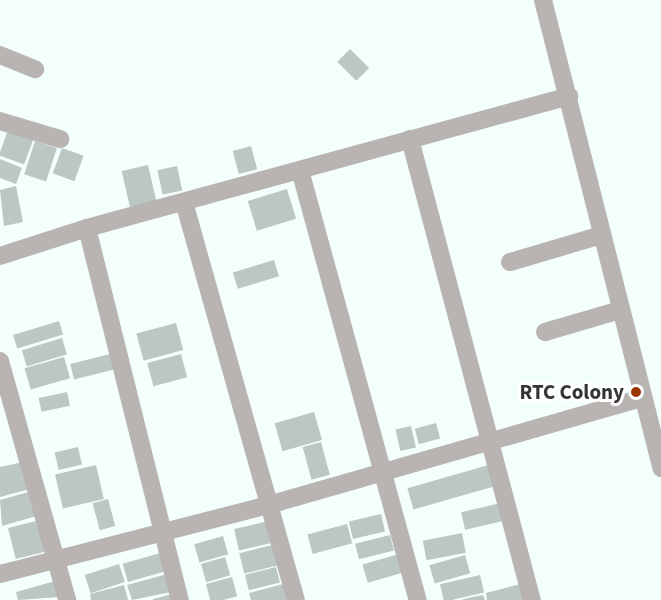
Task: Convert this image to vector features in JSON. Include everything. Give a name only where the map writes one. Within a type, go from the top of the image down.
[{"type":"street","points":[[543,0],[569,96],[641,398],[661,468]]},
{"type":"street","points":[[0,56],[35,69]]},
{"type":"street","points":[[0,256],[87,228],[569,96]]},
{"type":"street","points":[[0,121],[60,139]]},
{"type":"street","points":[[410,139],[532,600]]},
{"type":"street","points":[[300,170],[418,600]]},
{"type":"street","points":[[184,202],[272,504],[297,600]]},
{"type":"street","points":[[87,228],[180,600]]},
{"type":"street","points":[[510,262],[602,235]]},
{"type":"street","points":[[546,332],[620,310]]},
{"type":"street","points":[[0,361],[67,600]]},
{"type":"street","points":[[0,574],[55,557],[272,504],[641,398]]},
{"type":"building","points":[[350,49],[369,68],[356,81],[337,62]]},
{"type":"building","points":[[8,130],[33,139],[24,165],[0,156]]},
{"type":"building","points":[[35,141],[57,148],[46,181],[24,174]]},
{"type":"building","points":[[251,146],[257,169],[239,174],[233,151]]},
{"type":"building","points":[[62,148],[84,156],[74,181],[53,173]]},
{"type":"building","points":[[0,159],[22,168],[16,184],[0,178]]},
{"type":"building","points":[[148,165],[156,201],[130,207],[122,171]]},
{"type":"building","points":[[177,166],[182,190],[163,195],[157,170]]},
{"type":"building","points":[[16,186],[23,222],[4,226],[0,190]]},
{"type":"building","points":[[287,189],[296,219],[257,231],[248,201]]},
{"type":"building","points":[[274,260],[279,276],[238,289],[233,273]]},
{"type":"building","points":[[59,321],[63,334],[17,348],[13,335]]},
{"type":"building","points":[[176,323],[183,350],[144,361],[136,334]]},
{"type":"building","points":[[62,338],[67,354],[27,367],[22,350]]},
{"type":"building","points":[[110,354],[114,370],[74,379],[70,364]]},
{"type":"building","points":[[181,354],[187,377],[153,386],[147,363]]},
{"type":"building","points":[[64,357],[70,378],[31,389],[25,368]]},
{"type":"building","points":[[67,392],[70,406],[42,412],[39,398]]},
{"type":"building","points":[[314,412],[322,440],[283,451],[275,423]]},
{"type":"building","points":[[436,423],[440,438],[419,444],[415,429]]},
{"type":"building","points":[[411,426],[416,447],[400,451],[395,430]]},
{"type":"building","points":[[321,442],[330,475],[311,480],[303,447]]},
{"type":"building","points":[[78,447],[82,465],[59,470],[55,452]]},
{"type":"building","points":[[23,462],[30,489],[0,497],[0,467]]},
{"type":"building","points":[[492,464],[498,485],[413,509],[407,488]]},
{"type":"building","points":[[96,465],[104,499],[63,509],[55,474]]},
{"type":"building","points":[[32,491],[40,515],[2,526],[0,500]]},
{"type":"building","points":[[108,499],[115,526],[100,530],[93,503]]},
{"type":"building","points":[[501,503],[505,521],[465,530],[461,512]]},
{"type":"building","points":[[381,514],[385,532],[353,539],[349,521]]},
{"type":"building","points":[[40,520],[48,551],[16,559],[8,528]]},
{"type":"building","points":[[273,520],[278,541],[239,550],[234,529]]},
{"type":"building","points":[[347,524],[352,543],[313,554],[307,535]]},
{"type":"building","points":[[462,533],[466,553],[427,560],[423,541]]},
{"type":"building","points":[[390,535],[394,551],[359,559],[355,544]]},
{"type":"building","points":[[223,536],[228,554],[199,563],[194,544]]},
{"type":"building","points":[[280,543],[285,563],[244,574],[239,553]]},
{"type":"building","points":[[164,552],[169,570],[128,582],[123,564]]},
{"type":"building","points":[[399,554],[404,572],[368,583],[362,564]]},
{"type":"building","points":[[465,555],[470,573],[435,583],[429,565]]},
{"type":"building","points":[[225,557],[230,575],[206,582],[201,564]]},
{"type":"building","points":[[119,564],[125,582],[91,593],[85,575]]},
{"type":"building","points":[[276,567],[280,583],[249,590],[245,575]]},
{"type":"building","points":[[171,573],[176,591],[132,600],[127,585]]},
{"type":"building","points":[[480,575],[484,593],[444,600],[440,584]]},
{"type":"building","points":[[232,577],[237,596],[210,600],[206,584]]},
{"type":"building","points":[[55,581],[60,597],[18,600],[16,592]]},
{"type":"building","points":[[524,583],[529,600],[487,600],[486,593]]},
{"type":"building","points":[[283,584],[287,600],[251,600],[249,593]]},
{"type":"building","points":[[124,585],[128,600],[91,600],[90,594]]},
{"type":"building","points":[[176,593],[178,600],[153,600],[153,599]]},
{"type":"building","points":[[483,595],[485,600],[463,600],[463,599]]},
{"type":"place","name":"RTC Colony","points":[[636,392]]}]
